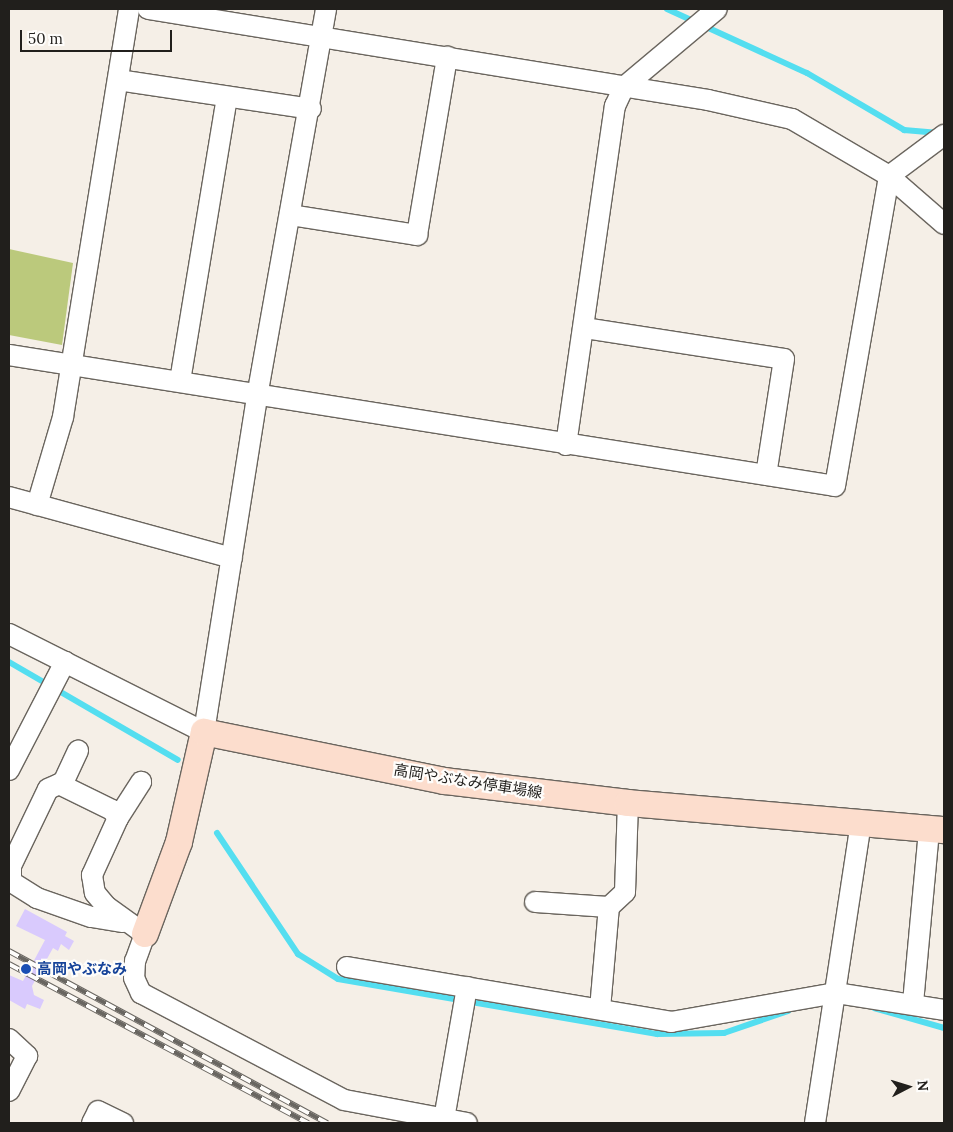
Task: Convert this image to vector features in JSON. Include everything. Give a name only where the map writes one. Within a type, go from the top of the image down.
[{"type":"main road","name":"高岡やぶなみ停車場線","points":[[204,732],[444,780],[628,803],[936,830]]},
{"type":"main road","points":[[134,928],[179,842],[204,732]]},
{"type":"street","points":[[37,505],[63,417],[129,9]]},
{"type":"street","points":[[148,9],[238,17],[321,35],[624,87],[792,120],[889,176],[944,224]]},
{"type":"street","points":[[9,634],[62,668],[204,732],[258,391],[311,109],[326,9]]},
{"type":"street","points":[[566,445],[615,106],[624,87],[690,34],[714,12]]},
{"type":"street","points":[[290,215],[417,236],[447,57]]},
{"type":"street","points":[[118,80],[311,109]]},
{"type":"street","points":[[180,381],[228,97]]},
{"type":"street","points":[[9,356],[258,391],[566,445],[835,486],[889,176],[940,138]]},
{"type":"street","points":[[584,328],[784,358],[766,475]]},
{"type":"street","points":[[9,497],[232,558]]},
{"type":"street","points":[[9,770],[62,668]]},
{"type":"street","points":[[62,785],[78,751]]},
{"type":"street","points":[[141,782],[118,818],[92,875],[95,893],[134,928],[134,978],[142,993],[156,1004],[344,1100],[467,1123]]},
{"type":"street","points":[[118,818],[112,810],[62,785],[48,789],[10,866],[11,882],[37,898],[91,917],[134,928]]},
{"type":"street","points":[[600,1009],[609,907],[624,892],[628,803]]},
{"type":"street","points":[[815,1123],[861,823]]},
{"type":"street","points":[[913,1003],[936,830]]},
{"type":"street","points":[[535,902],[609,907]]},
{"type":"street","points":[[347,967],[671,1022],[836,993],[913,1003],[944,1010]]},
{"type":"street","points":[[444,1119],[467,987]]},
{"type":"street","points":[[9,1039],[27,1056],[9,1091]]},
{"type":"street","points":[[92,1123],[98,1111],[122,1123]]},
{"type":"green space","points":[[9,249],[73,263],[62,345],[9,335]]},
{"type":"building","points":[[25,909],[67,932],[65,936],[74,941],[69,950],[61,944],[58,951],[53,948],[32,986],[34,995],[44,1000],[40,1009],[27,1004],[25,1009],[9,1000],[9,975],[23,981],[45,940],[16,926]]},
{"type":"waterway","points":[[667,9],[807,73],[904,130],[939,133]]},
{"type":"waterway","points":[[9,662],[178,760]]},
{"type":"waterway","points":[[217,833],[298,954],[338,979],[657,1034],[724,1033],[788,1011]]},
{"type":"waterway","points":[[874,1008],[944,1028]]},
{"type":"railway","points":[[9,951],[327,1123]]},
{"type":"railway","points":[[9,964],[308,1123]]},
{"type":"place","name":"高岡やぶなみ","points":[[26,969]]}]
